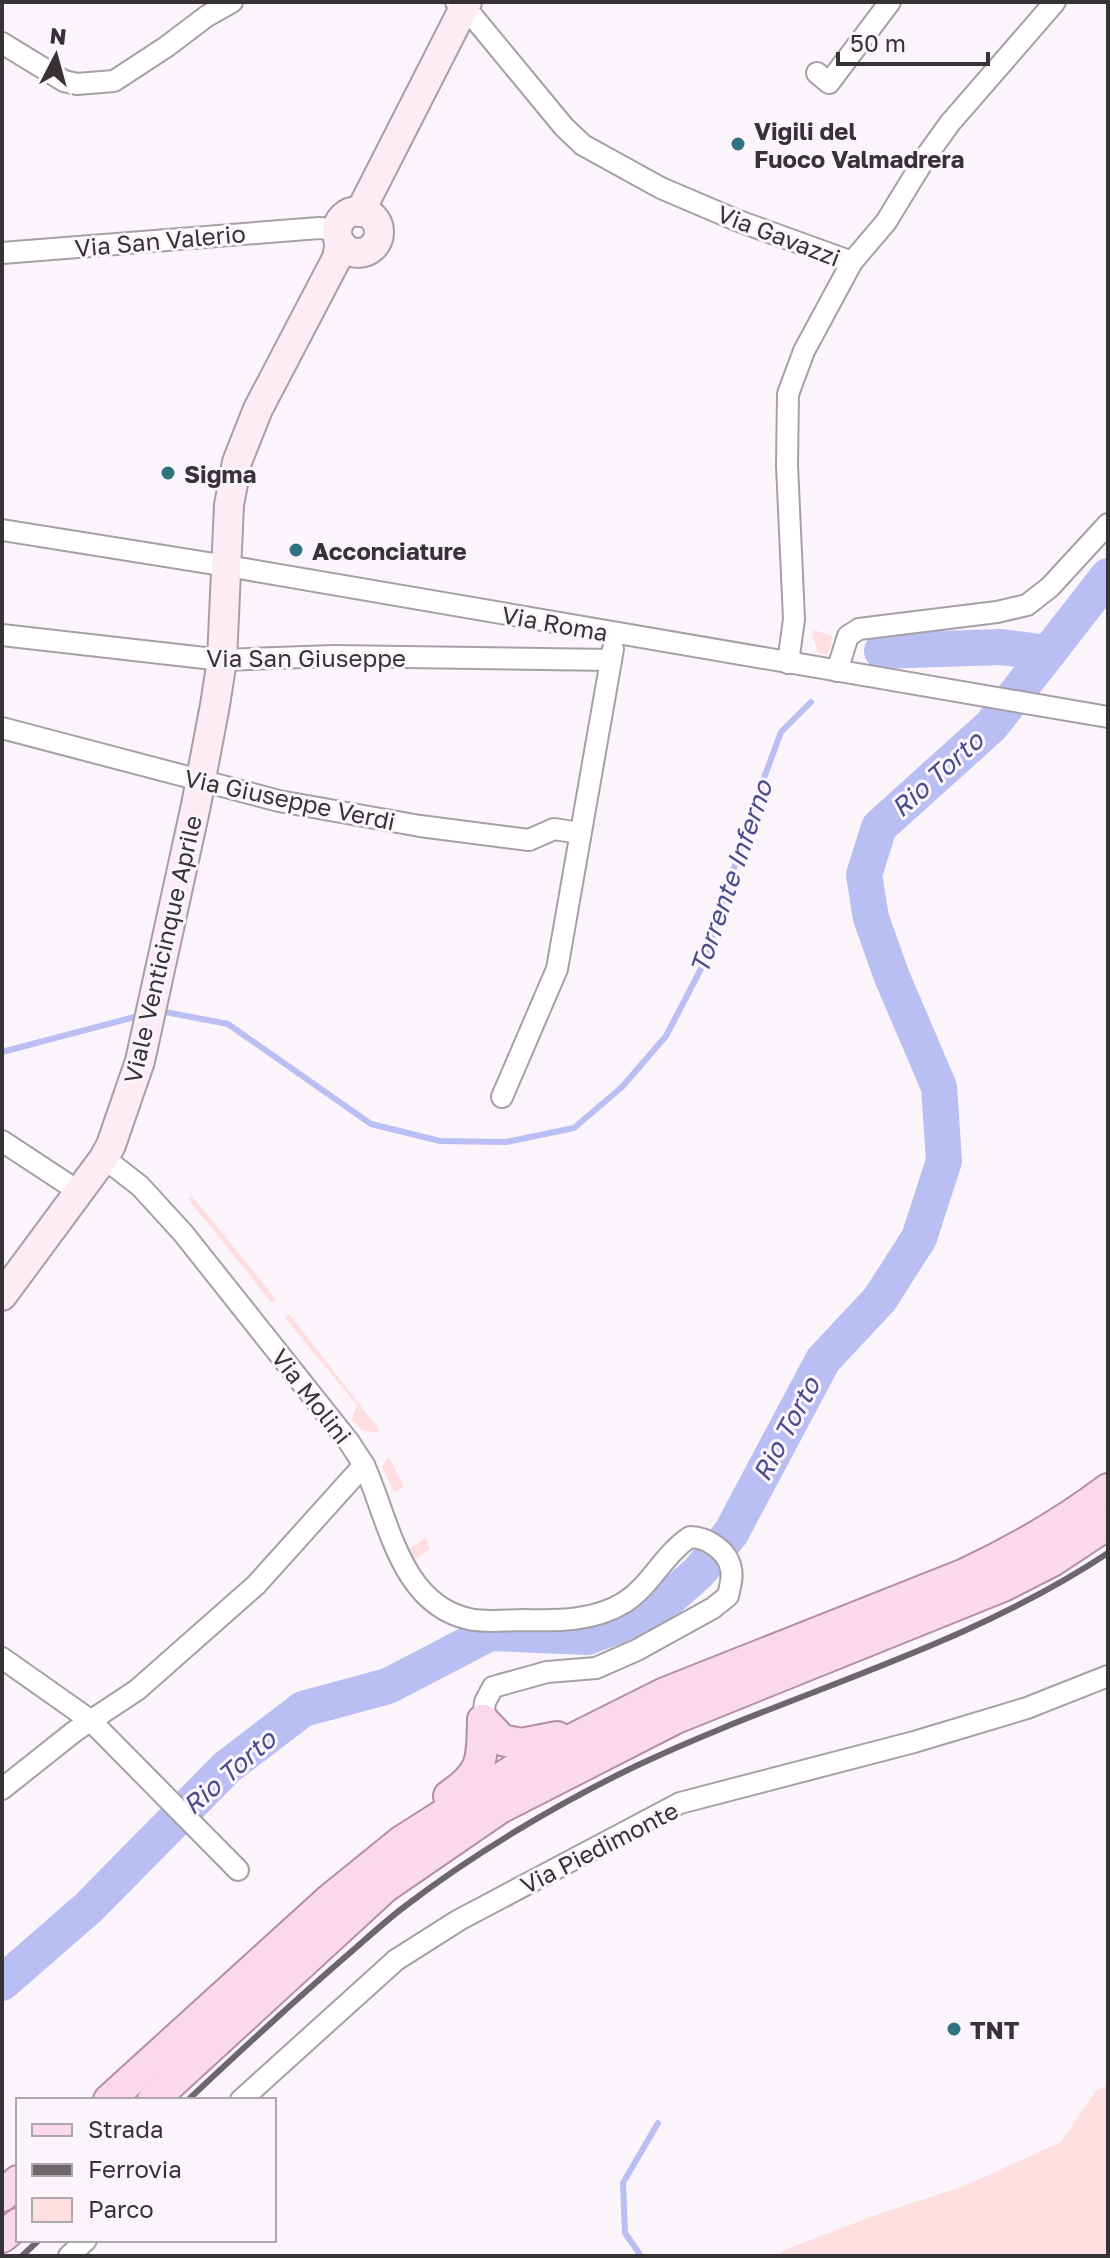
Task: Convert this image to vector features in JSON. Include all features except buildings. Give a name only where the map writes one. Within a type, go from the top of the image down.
[{"type":"main road","name":"Viale Venticinque Aprile","points":[[2,1296],[104,1158],[140,1061],[200,782],[222,660],[227,566],[225,548],[237,462],[265,396],[463,4]]},
{"type":"main road","points":[[111,2098],[328,1901],[411,1835],[523,1764],[665,1693],[965,1574],[1056,1526],[1108,1489]]},
{"type":"main road","points":[[155,2098],[385,1887],[500,1808],[676,1718],[1003,1586],[1052,1561],[1108,1524]]},
{"type":"main road","points":[[483,1720],[502,1740],[521,1744],[538,1743],[598,1726]]},
{"type":"main road","points":[[411,1835],[440,1802],[474,1776],[481,1760],[483,1720]]},
{"type":"street","points":[[2,43],[64,81],[83,84],[114,81],[232,2]]},
{"type":"street","points":[[817,73],[829,83],[890,2]]},
{"type":"street","points":[[852,262],[886,222],[950,123],[1055,2]]},
{"type":"street","name":"Via Gavazzi","points":[[463,4],[564,127],[583,145],[629,173],[679,196],[852,262],[804,351],[788,394],[787,465],[794,619],[788,663]]},
{"type":"street","name":"Via San Valerio","points":[[2,253],[348,229]]},
{"type":"street","points":[[837,671],[848,636],[859,629],[997,612],[1027,605],[1064,572],[1108,524]]},
{"type":"street","name":"Via Roma","points":[[2,530],[1108,717]]},
{"type":"street","points":[[502,1097],[557,969],[616,633]]},
{"type":"street","name":"Via San Giuseppe","points":[[2,635],[222,660],[349,656],[611,660]]},
{"type":"street","name":"Via Giuseppe Verdi","points":[[2,728],[279,801],[420,826],[529,840],[554,829],[580,833]]},
{"type":"street","points":[[2,1141],[78,1191]]},
{"type":"street","name":"Via Molini","points":[[2,1789],[90,1720],[137,1690],[256,1585],[364,1465],[183,1233],[133,1179],[104,1158]]},
{"type":"street","points":[[364,1465],[413,1581],[429,1599],[448,1613],[472,1620],[560,1621],[604,1613],[627,1601],[690,1537],[706,1539],[727,1558],[731,1570],[728,1596],[713,1608],[637,1650],[596,1668],[547,1672],[493,1687],[485,1702],[483,1720]]},
{"type":"street","points":[[2,1658],[90,1720],[238,1870]]},
{"type":"street","name":"Via Piedimonte","points":[[243,2098],[396,1960],[459,1920],[680,1803],[928,1738],[1027,1708],[1108,1676]]},
{"type":"street","points":[[69,2256],[84,2242]]},
{"type":"green space","points":[[814,630],[832,636],[830,650],[826,654],[818,653],[812,634]]},
{"type":"green space","points":[[192,1196],[276,1299],[274,1301],[271,1302],[188,1199]]},
{"type":"green space","points":[[287,1315],[380,1431],[362,1430],[352,1420],[357,1405],[285,1318]]},
{"type":"green space","points":[[389,1457],[404,1487],[394,1492],[382,1467]]},
{"type":"green space","points":[[426,1538],[430,1549],[413,1561],[410,1548]]},
{"type":"green space","points":[[1108,2085],[1108,2256],[777,2256],[785,2250],[873,2216],[964,2186],[1061,2142],[1096,2091]]},
{"type":"waterway","name":"Rio Torto","points":[[2,1983],[88,1908],[227,1767],[303,1709],[388,1686],[490,1633],[587,1637],[625,1623],[664,1603],[699,1572],[731,1533],[823,1360],[880,1299],[919,1238],[944,1161],[939,1087],[892,977],[871,918],[864,875],[879,827],[991,726],[1108,576]]},
{"type":"waterway","name":"Torrente Inferno","points":[[882,651],[1001,647],[1048,653]]},
{"type":"waterway","name":"Torrente Inferno","points":[[160,1011],[228,1024],[371,1124],[440,1141],[506,1142],[574,1128],[622,1087],[666,1036],[704,963],[754,805],[781,732],[811,702]]},
{"type":"waterway","name":"Torrente Inferno","points":[[2,1052],[142,1015]]},
{"type":"waterway","points":[[641,2256],[625,2233],[623,2183],[658,2123]]},
{"type":"railway","points":[[190,2098],[389,1919],[458,1868],[546,1813],[696,1739],[935,1644],[994,1617],[1108,1553]]},
{"type":"railway","points":[[22,2256],[37,2242]]},
{"type":"place","name":"Vigili del Fuoco Valmadrera","points":[[738,144]]},
{"type":"place","name":"Sigma","points":[[168,473]]},
{"type":"place","name":"Acconciature","points":[[296,550]]},
{"type":"place","name":"TNT","points":[[954,2029]]}]
